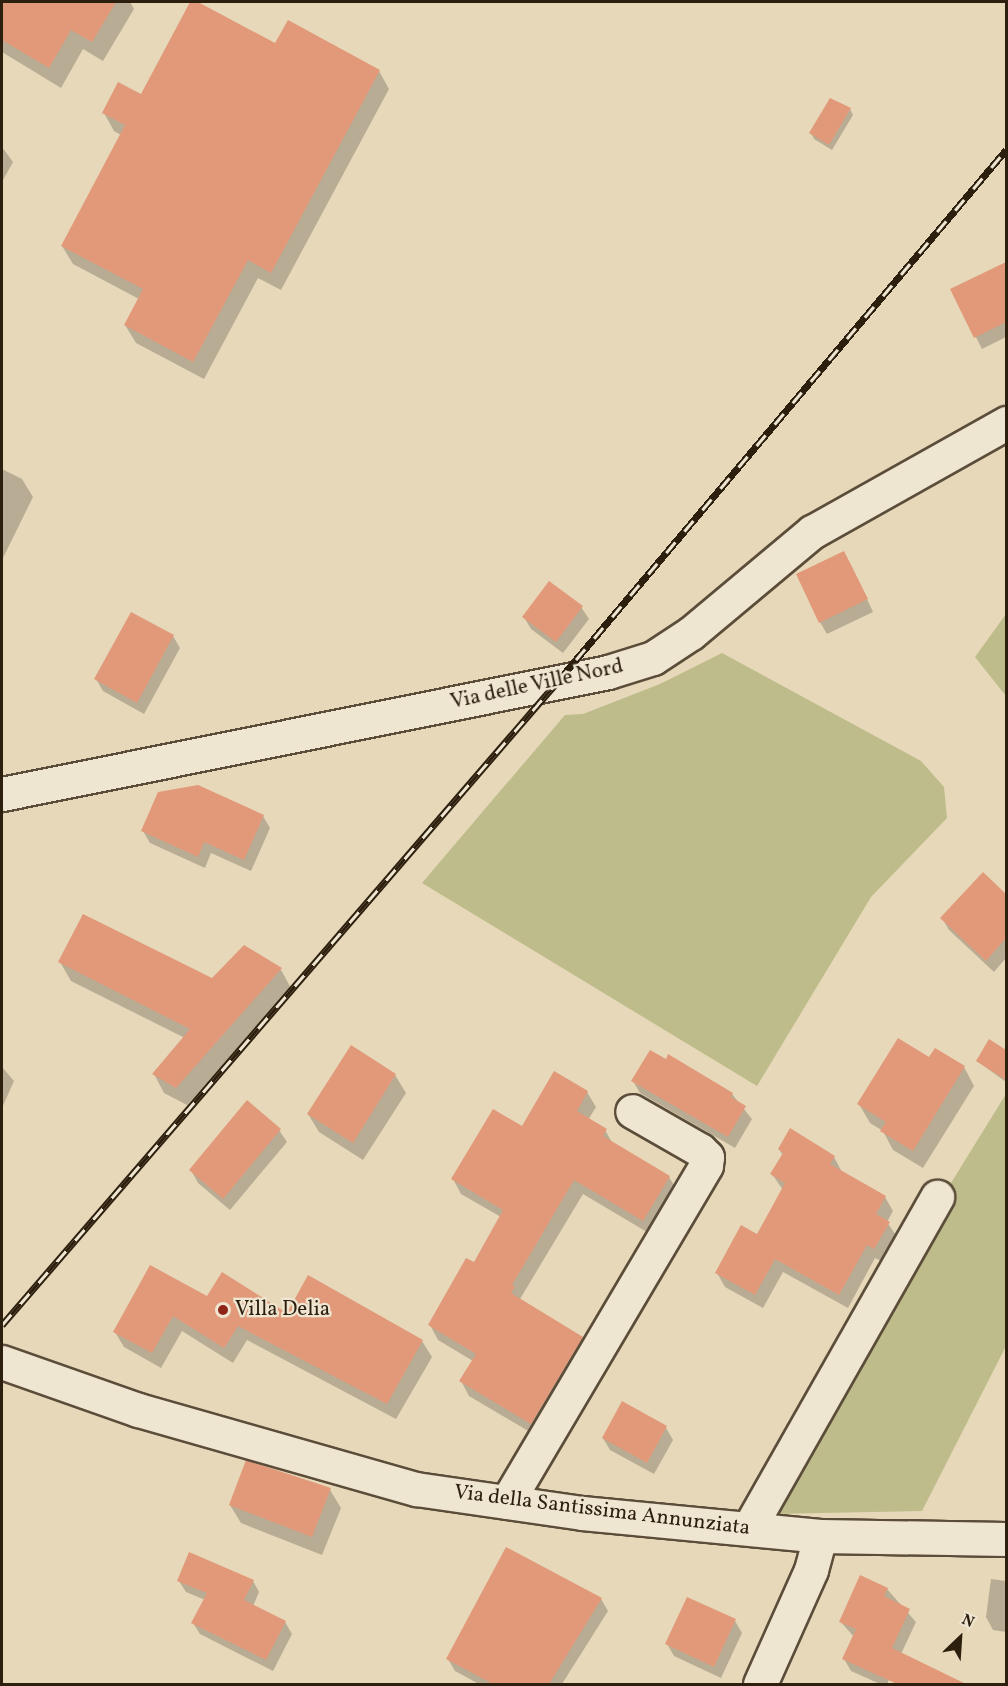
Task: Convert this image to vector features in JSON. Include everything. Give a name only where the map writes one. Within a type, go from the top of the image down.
[{"type":"street","name":"Via delle Ville Nord","points":[[2,794],[608,672],[653,658],[691,633],[812,531],[1006,423]]},
{"type":"street","points":[[518,1504],[706,1165],[707,1156],[700,1150],[632,1111]]},
{"type":"street","points":[[518,1504],[725,1175]]},
{"type":"street","points":[[749,1528],[937,1197]]},
{"type":"street","name":"Via della Santissima Annunziata","points":[[2,1362],[138,1410],[405,1486],[518,1504],[820,1536],[1006,1539]]},
{"type":"street","points":[[760,1684],[811,1570],[820,1536]]},
{"type":"shaded area","points":[[1006,614],[1006,696],[975,657]]},
{"type":"shaded area","points":[[722,653],[921,761],[944,787],[947,818],[871,897],[757,1086],[422,883],[565,715],[583,714],[660,684]]},
{"type":"shaded area","points":[[1006,1094],[1006,1346],[922,1511],[771,1514],[951,1183]]},
{"type":"building","points":[[2,2],[116,2],[92,42],[71,30],[49,68],[2,40]]},
{"type":"building","points":[[190,2],[198,2],[275,43],[288,20],[380,70],[271,273],[248,260],[193,362],[124,325],[143,289],[61,246],[125,125],[102,113],[118,82],[141,94]]},
{"type":"building","points":[[830,98],[851,108],[829,145],[809,133]]},
{"type":"building","points":[[1006,262],[1006,322],[974,338],[950,289]]},
{"type":"building","points":[[844,551],[868,599],[819,623],[796,574]]},
{"type":"building","points":[[549,581],[583,606],[556,642],[522,617]]},
{"type":"building","points":[[131,612],[174,635],[137,703],[94,679]]},
{"type":"building","points":[[198,785],[264,815],[244,860],[204,842],[198,857],[141,831],[158,792]]},
{"type":"building","points":[[983,872],[1006,894],[1006,938],[986,961],[940,918]]},
{"type":"building","points":[[83,914],[212,978],[244,945],[282,968],[176,1088],[152,1074],[190,1029],[58,962]]},
{"type":"building","points":[[898,1038],[929,1057],[935,1048],[965,1066],[913,1151],[880,1131],[886,1122],[857,1104]]},
{"type":"building","points":[[989,1039],[1006,1050],[1006,1080],[976,1061]]},
{"type":"building","points":[[351,1045],[396,1074],[353,1143],[307,1114]]},
{"type":"building","points":[[650,1050],[666,1059],[668,1054],[733,1093],[731,1097],[746,1106],[728,1137],[631,1081]]},
{"type":"building","points":[[554,1071],[588,1091],[577,1111],[607,1129],[603,1136],[670,1176],[643,1221],[574,1180],[512,1285],[515,1287],[511,1293],[583,1337],[531,1424],[459,1381],[476,1354],[428,1325],[466,1258],[474,1262],[503,1210],[451,1179],[493,1109],[522,1126]]},
{"type":"building","points":[[247,1100],[281,1129],[223,1199],[189,1170]]},
{"type":"building","points":[[790,1128],[835,1156],[830,1164],[886,1196],[876,1214],[890,1222],[874,1249],[867,1245],[839,1295],[775,1259],[755,1295],[715,1273],[741,1225],[757,1234],[785,1183],[770,1174],[783,1153],[778,1149]]},
{"type":"building","points":[[150,1265],[207,1296],[222,1272],[287,1313],[308,1275],[423,1340],[387,1404],[238,1326],[224,1348],[173,1316],[152,1353],[113,1332]]},
{"type":"building","points":[[622,1401],[667,1426],[647,1463],[602,1438]]},
{"type":"building","points":[[246,1460],[331,1488],[312,1537],[229,1505]]},
{"type":"building","points":[[506,1547],[602,1598],[549,1684],[493,1684],[446,1659]]},
{"type":"building","points":[[189,1552],[254,1580],[244,1600],[286,1621],[266,1660],[191,1623],[207,1593],[177,1581]]},
{"type":"building","points":[[860,1575],[888,1588],[884,1596],[910,1609],[892,1648],[966,1684],[897,1684],[842,1659],[856,1629],[839,1622]]},
{"type":"building","points":[[687,1597],[736,1619],[714,1667],[665,1644]]},
{"type":"railway","points":[[2,1325],[558,681],[1006,150]]},
{"type":"place","name":"Villa Delia","points":[[223,1310]]}]
